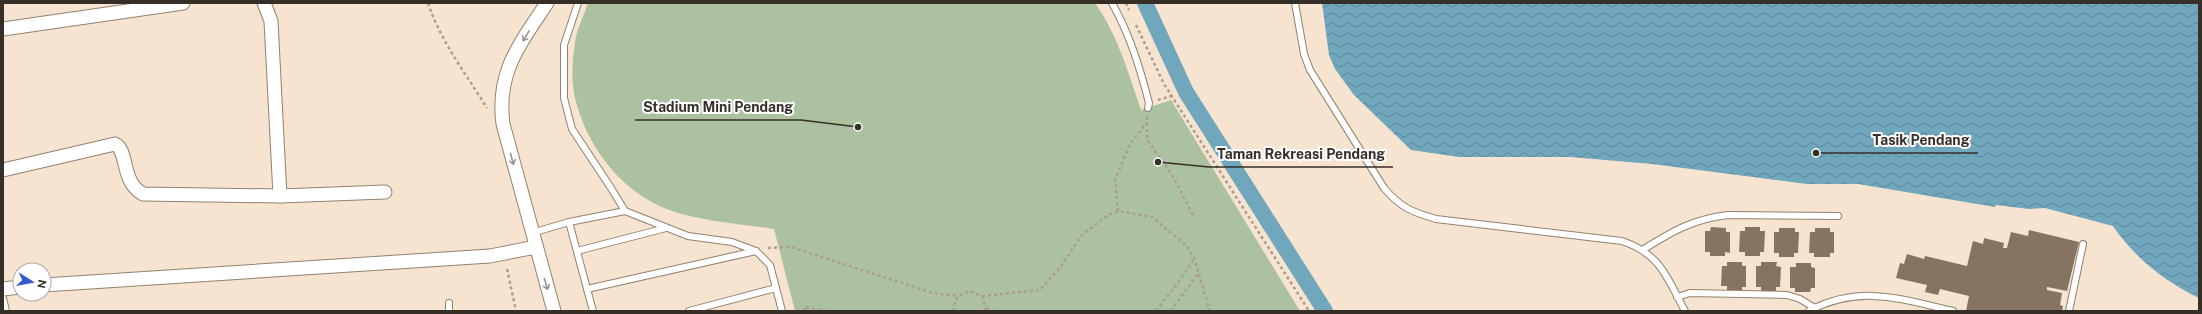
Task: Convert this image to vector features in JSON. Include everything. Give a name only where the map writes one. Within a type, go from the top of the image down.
[{"type":"street","points":[[3,29],[183,3]]},
{"type":"street","points":[[264,3],[271,21],[280,196]]},
{"type":"street","points":[[547,3],[523,39],[505,76],[500,106],[503,124],[554,311]]},
{"type":"street","points":[[3,170],[115,144],[120,150],[129,181],[134,189],[143,194],[280,196],[385,192]]},
{"type":"street","points":[[52,284],[485,256],[536,247]]},
{"type":"lane","points":[[578,3],[564,45],[564,98],[572,129],[612,188],[625,211]]},
{"type":"lane","points":[[1112,3],[1124,24],[1138,61],[1149,103],[1148,108]]},
{"type":"lane","points":[[1295,3],[1304,54],[1310,70],[1384,188],[1396,202],[1410,211],[1436,219],[1622,241],[1644,249],[1660,264],[1685,311]]},
{"type":"lane","points":[[532,233],[570,222],[625,211],[688,236],[732,242],[756,251],[770,265],[782,311]]},
{"type":"lane","points":[[1644,249],[1676,229],[1693,221],[1712,216],[1838,216]]},
{"type":"lane","points":[[570,222],[593,311]]},
{"type":"lane","points":[[577,251],[666,228]]},
{"type":"lane","points":[[2068,311],[2084,244]]},
{"type":"lane","points":[[587,290],[756,251]]},
{"type":"lane","points":[[690,311],[776,288]]},
{"type":"lane","points":[[1677,297],[1690,293],[1787,295],[1800,299],[1812,310],[1837,299],[1860,295],[1887,296],[1953,311]]},
{"type":"lane","points":[[3,298],[6,311]]},
{"type":"lane","points":[[449,303],[449,311]]},
{"type":"path","points":[[428,3],[434,20],[457,63],[488,109],[503,124]]},
{"type":"path","points":[[1126,3],[1132,16]]},
{"type":"path","points":[[1135,23],[1164,84],[1309,311]]},
{"type":"path","points":[[1148,108],[1146,133],[1150,146],[1171,173],[1193,215]]},
{"type":"path","points":[[1118,211],[1115,180],[1130,144],[1147,122]]},
{"type":"path","points":[[756,251],[773,247],[790,247],[934,292],[958,296],[970,291],[982,296],[1040,290],[1058,270],[1082,235],[1108,215],[1118,211],[1152,217],[1187,246],[1194,258],[1199,272],[1210,311]]},
{"type":"path","points":[[1156,311],[1178,284],[1194,258]]},
{"type":"path","points":[[507,270],[516,311]]},
{"type":"path","points":[[1171,311],[1199,272]]},
{"type":"path","points":[[954,311],[952,308],[958,296]]},
{"type":"path","points":[[982,296],[986,310],[993,311]]},
{"type":"path","points":[[805,311],[804,307],[827,311]]},
{"type":"green space","points":[[588,3],[1095,3],[1116,41],[1141,110],[1171,100],[1300,311],[795,311],[774,229],[707,220],[669,210],[636,192],[621,180],[608,166],[597,150],[588,134],[581,116],[575,98],[572,77],[573,57],[578,28]]},
{"type":"water","points":[[1322,3],[2199,3],[2199,298],[2186,292],[2151,268],[2121,237],[2113,226],[2045,208],[2029,209],[1996,205],[1995,207],[1858,184],[1807,184],[1652,164],[1570,157],[1459,157],[1411,150],[1354,95],[1335,69],[1329,55]]},
{"type":"building","points":[[1711,227],[1726,228],[1726,232],[1730,232],[1730,253],[1725,252],[1725,256],[1710,256],[1710,252],[1705,252],[1705,231],[1710,231]]},
{"type":"building","points":[[1745,227],[1760,227],[1760,231],[1765,231],[1764,252],[1760,252],[1760,256],[1745,256],[1745,252],[1739,252],[1740,231],[1745,231]]},
{"type":"building","points":[[1779,228],[1795,228],[1795,232],[1799,232],[1798,253],[1794,253],[1794,257],[1779,257],[1779,253],[1774,253],[1774,232],[1779,232]]},
{"type":"building","points":[[1815,228],[1830,228],[1830,232],[1834,232],[1834,253],[1830,253],[1830,257],[1814,257],[1814,253],[1809,253],[1810,232],[1815,232]]},
{"type":"building","points":[[2029,230],[2079,242],[2067,291],[2047,287],[2047,290],[2062,293],[2060,305],[2063,306],[2062,311],[1966,311],[1969,296],[1940,289],[1938,295],[1925,292],[1927,285],[1896,278],[1900,263],[1904,264],[1907,254],[1924,259],[1925,256],[1967,266],[1973,241],[1983,244],[1984,238],[2004,243],[2003,248],[2007,248],[2011,232],[2028,236]]},
{"type":"building","points":[[1727,262],[1742,262],[1742,266],[1746,266],[1746,287],[1742,287],[1742,291],[1727,291],[1727,286],[1721,286],[1722,266],[1727,266]]},
{"type":"building","points":[[1761,262],[1777,262],[1776,266],[1781,267],[1780,287],[1776,287],[1776,291],[1761,291],[1761,287],[1756,287],[1756,266],[1761,266]]},
{"type":"building","points":[[1796,263],[1811,263],[1811,267],[1815,268],[1815,288],[1811,288],[1810,292],[1795,292],[1795,288],[1790,288],[1790,267],[1796,267]]},
{"type":"waterway","points":[[1145,3],[1186,92],[1325,311]]},
{"type":"place","name":"Stadium Mini Pendang","points":[[858,127]]},
{"type":"place","name":"Tasik Pendang","points":[[1816,153]]},
{"type":"place","name":"Taman Rekreasi Pendang","points":[[1158,162]]}]
